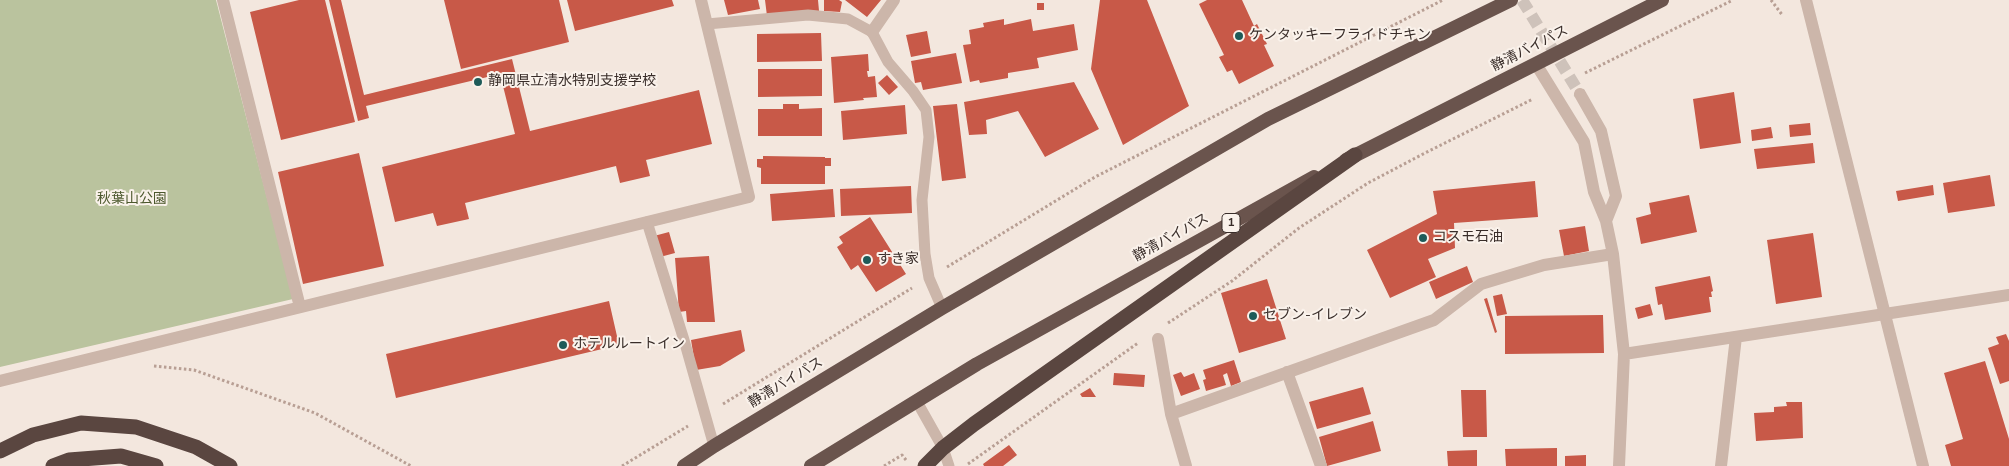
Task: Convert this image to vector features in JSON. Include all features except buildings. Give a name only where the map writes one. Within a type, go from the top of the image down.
[{"type":"highway","name":"静清バイパス","points":[[811,466],[977,364],[1355,155],[1662,0]]},
{"type":"highway","name":"静清バイパス","points":[[684,466],[942,308],[1268,119],[1505,1]]},
{"type":"highway","points":[[925,466],[943,448],[974,424],[1355,155]]},
{"type":"highway","points":[[0,451],[32,435],[81,423],[136,426],[196,447],[230,466]]},
{"type":"highway","points":[[53,466],[69,460],[121,456],[156,466]]},
{"type":"street","points":[[223,0],[300,307]]},
{"type":"street","points":[[0,381],[749,197],[700,0]]},
{"type":"street","points":[[872,32],[894,0]]},
{"type":"street","points":[[1806,0],[1923,466]]},
{"type":"street","points":[[1536,64],[1584,142],[1594,192],[1606,222],[1613,254],[1624,354],[1619,466]]},
{"type":"street","points":[[1580,94],[1602,131],[1616,196],[1606,222]]},
{"type":"street","points":[[1171,414],[1434,320],[1482,284],[1544,265],[1613,254]]},
{"type":"street","points":[[1624,354],[2009,296]]},
{"type":"street","points":[[1720,466],[1736,337]]},
{"type":"street","points":[[1158,339],[1171,414],[1186,466]]},
{"type":"street","points":[[1287,372],[1322,466]]},
{"type":"lane","points":[[707,24],[808,15],[848,18],[872,32],[888,62],[913,91],[926,110],[929,137],[922,200],[925,254],[929,278],[942,308]]},
{"type":"lane","points":[[647,222],[684,340],[714,446]]},
{"type":"lane","points":[[916,400],[943,448],[949,466]]},
{"type":"path","points":[[622,466],[1096,177],[1443,0]]},
{"type":"path","points":[[1163,326],[1232,280],[1299,228],[1368,183],[1425,152],[1733,0]]},
{"type":"path","points":[[1771,0],[1783,16]]},
{"type":"path","points":[[966,466],[1140,342]]},
{"type":"path","points":[[147,366],[194,370],[316,413],[411,466]]},
{"type":"path","points":[[884,466],[902,455],[911,466]]},
{"type":"green space","name":"秋葉山公園","points":[[0,0],[216,0],[293,299],[0,367]]},
{"type":"tunnel","points":[[1522,0],[1580,94]]},
{"type":"place","name":"ケンタッキーフライドチキン","points":[[1239,36]]},
{"type":"place","name":"静岡県立清水特別支援学校","points":[[478,82]]},
{"type":"place","name":"コスモ石油","points":[[1423,238]]},
{"type":"place","name":"すき家","points":[[867,260]]},
{"type":"place","name":"セブン-イレブン","points":[[1253,316]]},
{"type":"place","name":"ホテルルートイン","points":[[563,345]]}]
